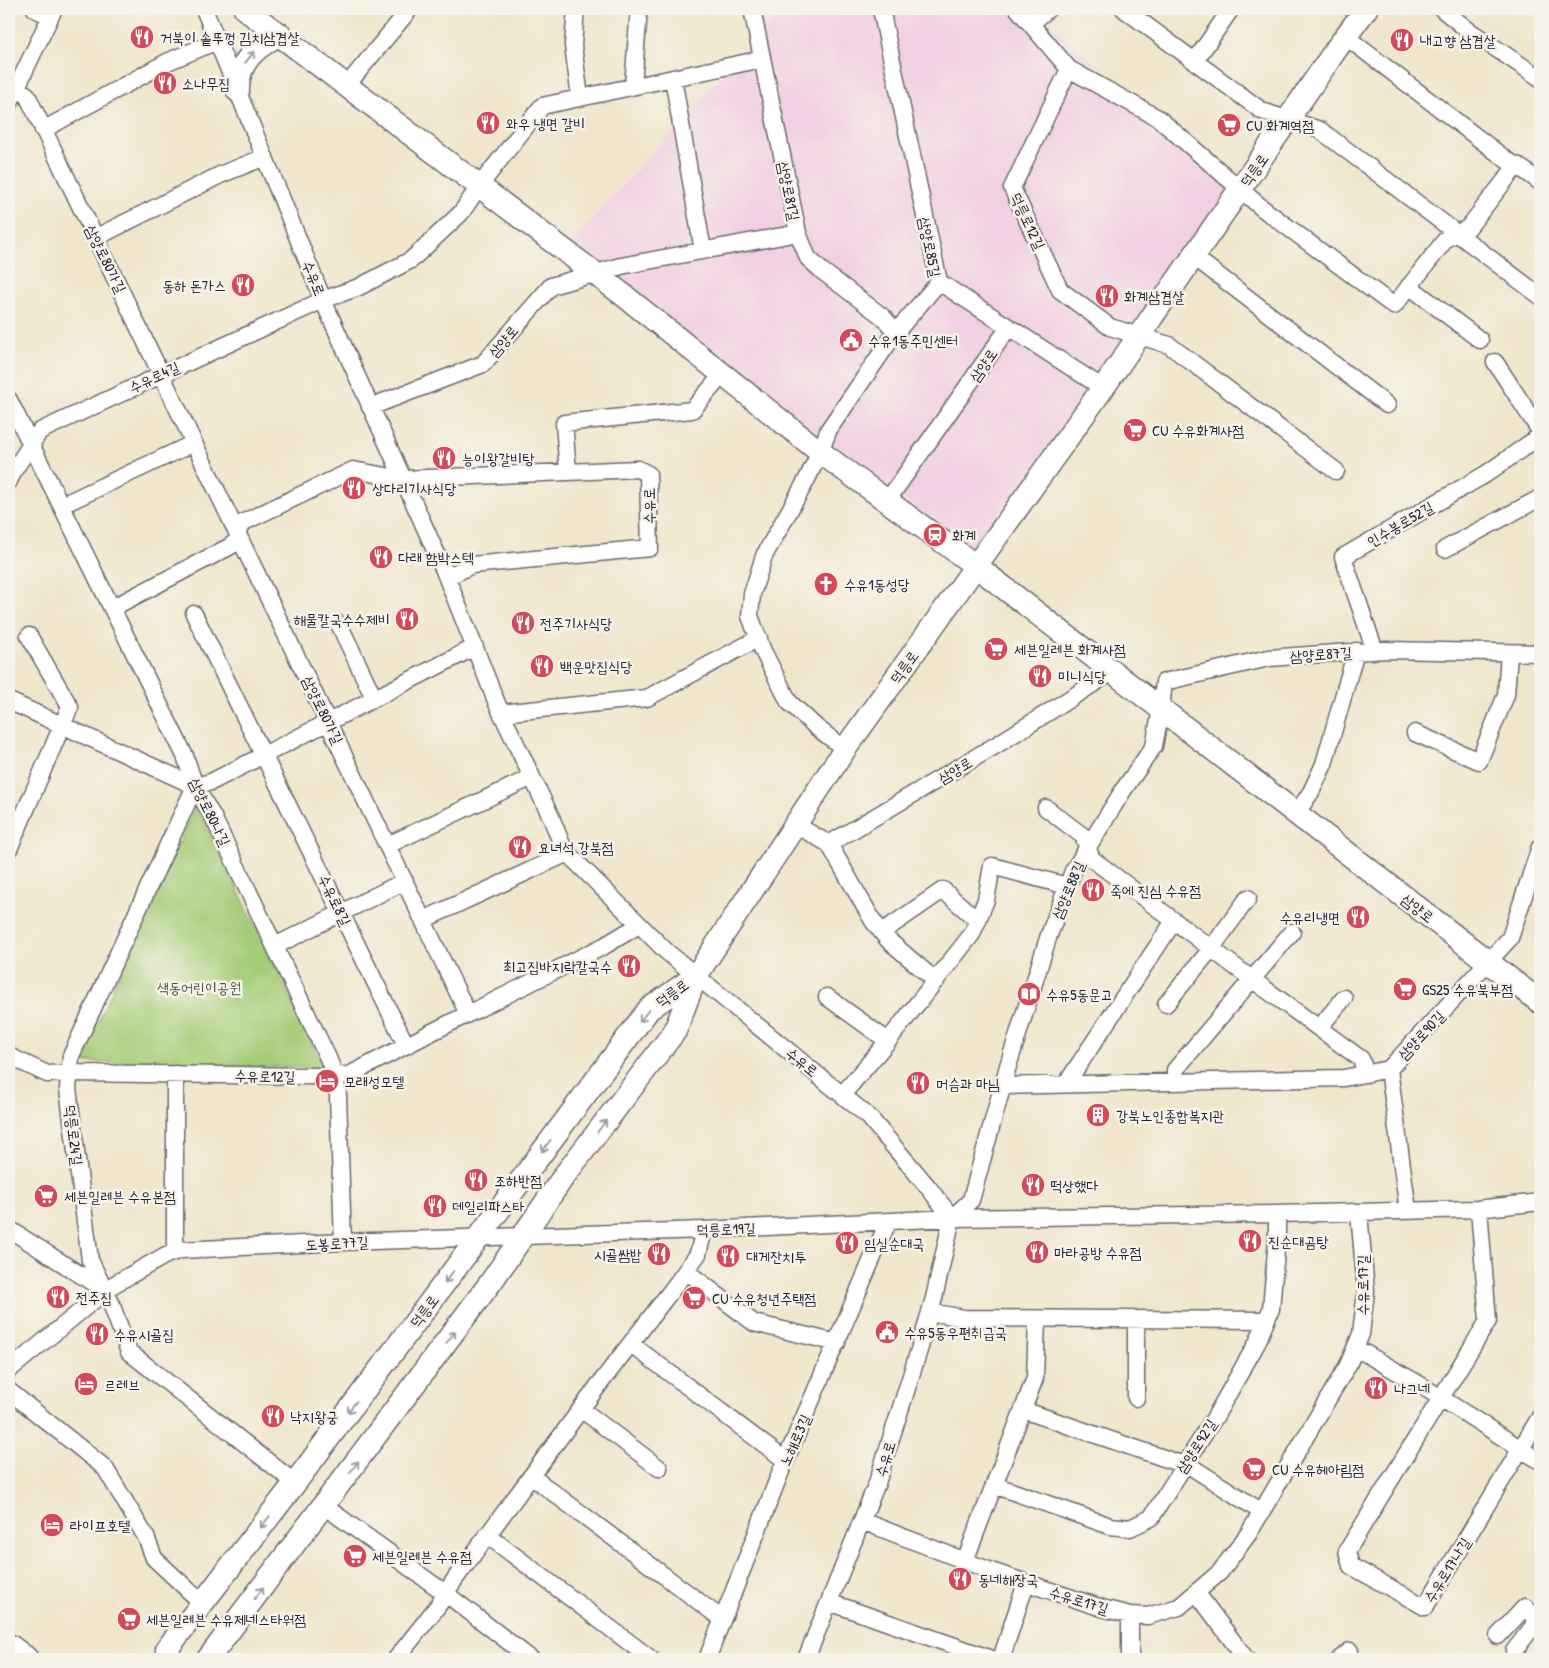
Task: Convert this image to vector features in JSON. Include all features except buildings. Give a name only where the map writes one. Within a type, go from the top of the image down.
[{"type":"main road","name":"삼양로","points":[[245,9],[596,274],[820,452],[976,566],[1540,1002]]},
{"type":"main road","name":"덕릉로","points":[[208,1659],[491,1282],[569,1168],[675,1031],[696,976],[845,748],[1103,388],[1345,36],[1366,9]]},
{"type":"main road","points":[[238,91],[237,79],[248,58],[267,41],[280,34]]},
{"type":"main road","name":"덕릉로","points":[[169,1659],[167,1649],[489,1237],[649,1009],[696,976]]},
{"type":"main road","points":[[9,1647],[24,1659]]},
{"type":"street","points":[[9,104],[12,86],[52,12],[35,9]]},
{"type":"street","name":"수유로","points":[[204,9],[323,300],[446,577],[501,713],[564,850],[667,952],[868,1116],[952,1218],[930,1312],[878,1483],[806,1659]]},
{"type":"street","points":[[347,85],[410,9]]},
{"type":"street","points":[[576,9],[572,45],[580,98]]},
{"type":"street","points":[[633,86],[639,9]]},
{"type":"street","name":"삼양로81길","points":[[752,9],[798,233],[808,258],[822,271],[883,317],[896,332]]},
{"type":"street","name":"삼양로85길","points":[[820,452],[829,429],[896,332],[939,282],[880,9]]},
{"type":"street","points":[[1018,9],[1070,68],[1158,118],[1262,208],[1394,306],[1446,239],[1468,228],[1517,165]]},
{"type":"street","points":[[1031,24],[1048,9]]},
{"type":"street","points":[[1124,9],[1262,111],[1320,130],[1540,296]]},
{"type":"street","points":[[1195,62],[1231,9]]},
{"type":"street","points":[[1442,9],[1459,14],[1540,78]]},
{"type":"street","points":[[1345,36],[1508,161],[1517,165],[1540,182]]},
{"type":"street","points":[[43,130],[167,62],[217,41]]},
{"type":"street","points":[[323,300],[359,287],[411,260],[461,213],[542,106],[762,59]]},
{"type":"street","name":"덕릉로12길","points":[[1070,68],[1012,188],[1060,290],[1110,327],[1139,335]]},
{"type":"street","points":[[673,78],[703,251]]},
{"type":"street","name":"삼양로80가길","points":[[12,86],[27,95],[468,1014]]},
{"type":"street","points":[[95,238],[220,175],[265,157]]},
{"type":"street","name":"삼양로","points":[[370,407],[483,364],[551,286],[621,266],[798,233]]},
{"type":"street","points":[[1193,256],[1387,405]]},
{"type":"street","points":[[939,282],[1103,388]]},
{"type":"street","points":[[1409,286],[1480,340]]},
{"type":"street","name":"수유로4길","points":[[9,481],[14,470],[40,431],[323,300]]},
{"type":"street","name":"삼양로","points":[[887,501],[1009,327]]},
{"type":"street","points":[[1139,335],[1169,345],[1336,471]]},
{"type":"street","points":[[1495,362],[1540,431]]},
{"type":"street","points":[[568,472],[564,423],[692,410],[723,374]]},
{"type":"street","name":"삼양로80나길","points":[[9,400],[185,756],[195,786],[213,817],[328,1058],[335,1076],[338,1095],[343,1242]]},
{"type":"street","name":"인수봉로52길","points":[[1375,651],[1343,557],[1486,474],[1540,436]]},
{"type":"street","points":[[62,505],[194,443]]},
{"type":"street","points":[[820,452],[764,556],[752,594],[750,616],[789,702],[816,727],[845,748]]},
{"type":"street","name":"수유로","points":[[239,535],[244,522],[353,470],[403,479],[638,469],[648,474],[650,548],[472,565],[446,577]]},
{"type":"street","points":[[1445,549],[1540,498]]},
{"type":"street","points":[[112,608],[229,547],[239,535]]},
{"type":"street","name":"수유로8길","points":[[194,614],[406,1045]]},
{"type":"street","points":[[340,624],[374,698]]},
{"type":"street","points":[[9,849],[70,707],[29,636]]},
{"type":"street","points":[[501,713],[647,698],[759,638]]},
{"type":"street","points":[[9,702],[195,786],[212,782],[475,647]]},
{"type":"street","name":"삼양로87길","points":[[1161,709],[1164,682],[1269,658],[1375,651],[1430,650],[1540,653]]},
{"type":"street","points":[[1296,814],[1311,792],[1324,764],[1356,652]]},
{"type":"street","points":[[1416,733],[1479,761],[1506,694],[1509,653]]},
{"type":"street","name":"삼양로","points":[[829,844],[998,744],[1112,672]]},
{"type":"street","name":"삼양로88길","points":[[952,1218],[971,1200],[1049,935],[1073,871],[1124,789],[1154,746],[1161,709]]},
{"type":"street","points":[[388,845],[532,777]]},
{"type":"street","name":"덕릉로24길","points":[[195,786],[71,1056],[68,1089],[90,1260],[112,1306],[129,1352],[295,1483]]},
{"type":"street","points":[[1046,808],[1083,836],[1092,859],[1361,1059],[1366,1074]]},
{"type":"street","points":[[796,825],[829,844],[873,921],[888,940],[936,981]]},
{"type":"street","name":"삼양로90길","points":[[1408,1211],[1389,1069],[1510,938],[1536,875],[1540,847]]},
{"type":"street","points":[[423,920],[568,854]]},
{"type":"street","points":[[842,1095],[888,1041],[972,934],[986,900],[992,866],[1067,886]]},
{"type":"street","points":[[275,946],[404,881]]},
{"type":"street","points":[[882,932],[942,890],[978,920]]},
{"type":"street","points":[[1166,1004],[1211,949],[1248,898]]},
{"type":"street","points":[[1066,1084],[1174,921]]},
{"type":"street","name":"수유로12길","points":[[9,1056],[46,1074],[349,1075],[604,946],[639,925]]},
{"type":"street","points":[[1175,1081],[1175,1070],[1292,932]]},
{"type":"street","points":[[827,997],[888,1041]]},
{"type":"street","points":[[1319,1028],[1344,998]]},
{"type":"street","points":[[1003,1086],[1344,1078],[1389,1069]]},
{"type":"street","points":[[175,1074],[175,1252]]},
{"type":"street","points":[[952,1218],[1359,1213],[1479,1209],[1540,1202]]},
{"type":"street","points":[[1440,1398],[1488,1321],[1479,1209]]},
{"type":"street","name":"수유로17길","points":[[862,1521],[965,1561],[1102,1608],[1130,1615],[1148,1616],[1179,1607],[1220,1572],[1249,1533],[1348,1365],[1356,1348],[1361,1334],[1366,1291],[1359,1213]]},
{"type":"street","name":"삼양로92길","points":[[994,1485],[1110,1526],[1130,1528],[1151,1518],[1215,1417],[1257,1344],[1270,1309],[1277,1240],[1277,1214]]},
{"type":"street","name":"덕릉로19길","points":[[489,1237],[704,1230],[952,1218]]},
{"type":"street","name":"노해로3길","points":[[707,1659],[785,1460],[888,1222]]},
{"type":"street","points":[[9,1229],[104,1290]]},
{"type":"street","points":[[396,1659],[686,1271],[698,1254],[704,1230]]},
{"type":"street","name":"도봉로77길","points":[[9,1370],[104,1290],[166,1255],[181,1250],[489,1237]]},
{"type":"street","points":[[686,1271],[754,1324],[837,1343]]},
{"type":"street","points":[[930,1312],[964,1318],[1266,1320]]},
{"type":"street","points":[[965,1561],[1035,1378],[1037,1319]]},
{"type":"street","points":[[1136,1320],[1136,1398]]},
{"type":"street","points":[[630,1344],[785,1460]]},
{"type":"street","points":[[1356,1348],[1540,1461]]},
{"type":"street","points":[[9,1391],[104,1468],[146,1537],[154,1558],[202,1603]]},
{"type":"street","name":"수유로17나길","points":[[1440,1398],[1347,1551],[1351,1566],[1425,1607],[1540,1417]]},
{"type":"street","points":[[581,1409],[659,1468]]},
{"type":"street","points":[[1023,1410],[1193,1468],[1262,1512]]},
{"type":"street","points":[[531,1476],[722,1620]]},
{"type":"street","points":[[324,1506],[531,1659]]},
{"type":"street","points":[[487,1535],[651,1659]]},
{"type":"street","points":[[1001,1659],[1026,1583]]},
{"type":"street","points":[[1196,1592],[1246,1659]]},
{"type":"street","points":[[830,1602],[992,1659]]},
{"type":"street","points":[[1498,1636],[1525,1607],[1538,1615],[1514,1651]]},
{"type":"street","points":[[1130,1615],[1130,1659]]},
{"type":"shaded area","points":[[782,9],[1031,9],[1236,184],[973,550],[565,250]]},
{"type":"green space","name":"색동어린이공원","points":[[196,805],[273,961],[324,1068],[80,1062]]},
{"type":"place","name":"거북이 솥뚜껑 김치삼겹살","points":[[142,37]]},
{"type":"place","name":"내고향 삼겹살","points":[[1402,40]]},
{"type":"place","name":"소나무집","points":[[165,83]]},
{"type":"place","name":"와우 냉면 갈비","points":[[488,123]]},
{"type":"place","name":"CU 화계역점","points":[[1229,125]]},
{"type":"place","name":"동하 돈가스","points":[[243,285]]},
{"type":"place","name":"화계삼겹살","points":[[1107,296]]},
{"type":"place","name":"수유1동주민센터","points":[[851,340]]},
{"type":"place","name":"CU 수유화계사점","points":[[1135,430]]},
{"type":"place","name":"능이왕갈비탕","points":[[444,458]]},
{"type":"place","name":"상다리기사식당","points":[[354,488]]},
{"type":"place","name":"화계","points":[[935,535]]},
{"type":"place","name":"다래 함박스텍","points":[[381,557]]},
{"type":"place","name":"수유1동성당","points":[[826,584]]},
{"type":"place","name":"해물칼국수수제비","points":[[407,619]]},
{"type":"place","name":"전주기사식당","points":[[523,623]]},
{"type":"place","name":"세븐일레븐 화계사점","points":[[996,649]]},
{"type":"place","name":"백운맛집식당","points":[[542,666]]},
{"type":"place","name":"미니식당","points":[[1040,676]]},
{"type":"place","name":"요녀석 강북점","points":[[520,847]]},
{"type":"place","name":"죽에 진심 수유점","points":[[1093,890]]},
{"type":"place","name":"수유리냉면","points":[[1358,917]]},
{"type":"place","name":"최고집바지락칼국수","points":[[629,966]]},
{"type":"place","name":"GS25 수유북부점","points":[[1405,989]]},
{"type":"place","name":"수유5동문고","points":[[1029,994]]},
{"type":"place","name":"모래성모텔","points":[[327,1081]]},
{"type":"place","name":"머슴과 마님","points":[[918,1083]]},
{"type":"place","name":"강북노인종합복지관","points":[[1098,1115]]},
{"type":"place","name":"조하반점","points":[[476,1180]]},
{"type":"place","name":"떡상했다","points":[[1033,1185]]},
{"type":"place","name":"세븐일레븐 수유본점","points":[[46,1196]]},
{"type":"place","name":"데일리파스타","points":[[435,1206]]},
{"type":"place","name":"진순대곰탕","points":[[1250,1241]]},
{"type":"place","name":"임실순대국","points":[[847,1243]]},
{"type":"place","name":"마라공방 수유점","points":[[1037,1252]]},
{"type":"place","name":"시골쌈밥","points":[[659,1254]]},
{"type":"place","name":"대게잔치투","points":[[728,1256]]},
{"type":"place","name":"전주집","points":[[58,1297]]},
{"type":"place","name":"CU 수유청년주택점","points":[[694,1298]]},
{"type":"place","name":"수유5동우편취급국","points":[[887,1332]]},
{"type":"place","name":"수유시골집","points":[[97,1334]]},
{"type":"place","name":"르레브","points":[[86,1384]]},
{"type":"place","name":"나그네","points":[[1376,1388]]},
{"type":"place","name":"낙지왕궁","points":[[273,1416]]},
{"type":"place","name":"CU 수유헤아림점","points":[[1254,1469]]},
{"type":"place","name":"라이프호텔","points":[[52,1525]]},
{"type":"place","name":"세븐일레븐 수유점","points":[[355,1556]]},
{"type":"place","name":"동네해장국","points":[[960,1579]]},
{"type":"place","name":"세븐일레븐 수유제네스타워점","points":[[129,1619]]}]
